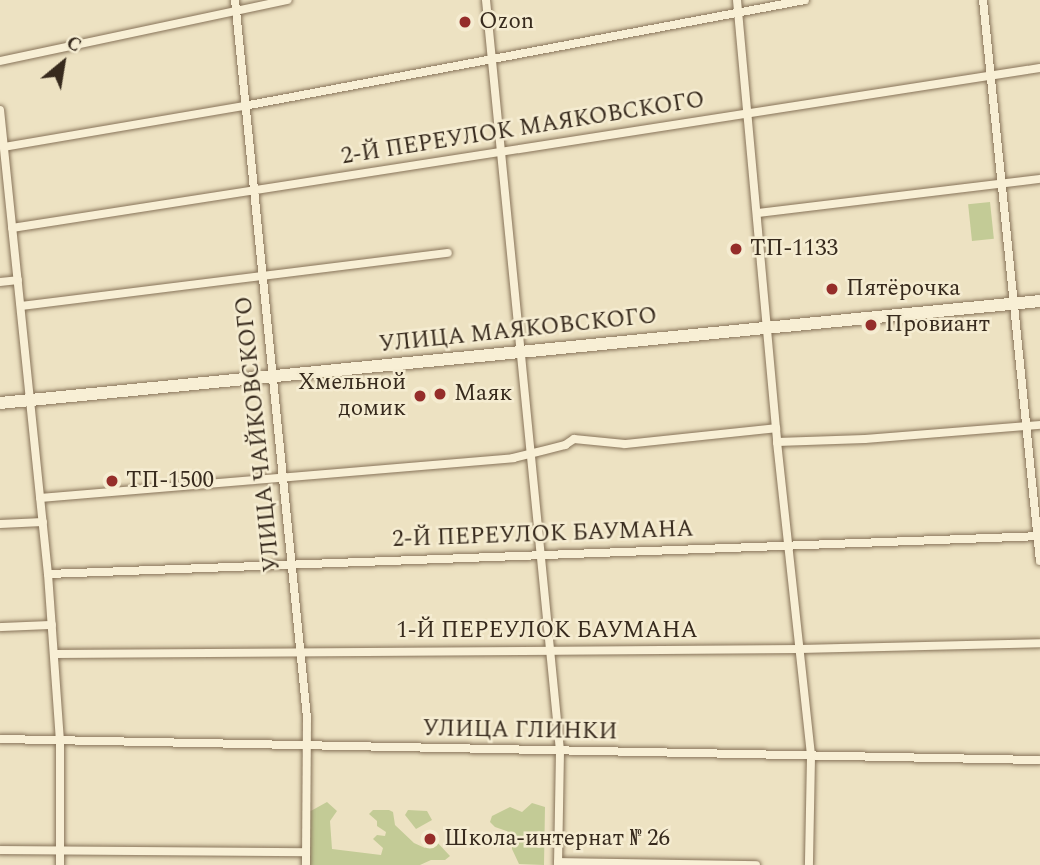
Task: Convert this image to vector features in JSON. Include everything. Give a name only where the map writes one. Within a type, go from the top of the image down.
[{"type":"street","name":"УЛИЦА ЧАЙКОВСКОГО","points":[[235,0],[309,745],[306,865]]},
{"type":"street","points":[[0,61],[288,0]]},
{"type":"street","points":[[486,0],[503,151],[560,751],[558,864],[756,865]]},
{"type":"street","points":[[737,0],[769,327],[777,442],[811,757],[809,865]]},
{"type":"street","points":[[4,147],[244,106],[805,0]]},
{"type":"street","points":[[983,0],[1040,561]]},
{"type":"street","name":"2-Й ПЕРЕУЛОК МАЯКОВСКОГО","points":[[12,228],[1040,68]]},
{"type":"street","points":[[0,110],[4,147],[3,177],[21,306],[48,574],[60,740],[60,865]]},
{"type":"street","points":[[758,213],[1040,179]]},
{"type":"street","points":[[21,306],[448,253]]},
{"type":"street","points":[[0,282],[18,280]]},
{"type":"street","name":"УЛИЦА МАЯКОВСКОГО","points":[[0,403],[1040,301]]},
{"type":"street","points":[[777,442],[865,439],[1040,425]]},
{"type":"street","points":[[40,498],[531,454],[565,445],[573,439],[625,443],[776,428]]},
{"type":"street","points":[[0,524],[43,522]]},
{"type":"street","name":"2-Й ПЕРЕУЛОК БАУМАНА","points":[[48,574],[1039,536]]},
{"type":"street","points":[[0,627],[52,625]]},
{"type":"street","name":"1-Й ПЕРЕУЛОК БАУМАНА","points":[[54,654],[800,649],[1040,643]]},
{"type":"street","name":"УЛИЦА ГЛИНКИ","points":[[0,739],[1040,760]]},
{"type":"street","points":[[0,850],[306,852]]},
{"type":"green space","points":[[990,202],[994,239],[972,241],[968,204]]},
{"type":"green space","points":[[327,802],[337,811],[330,821],[332,849],[381,855],[383,848],[373,839],[377,835],[385,836],[386,832],[377,826],[377,821],[369,814],[373,810],[389,810],[393,812],[395,825],[414,843],[425,848],[435,840],[450,856],[445,860],[431,860],[420,865],[308,865],[309,812]]},
{"type":"green space","points":[[532,803],[545,807],[544,865],[519,864],[512,849],[512,833],[495,827],[490,822],[492,816],[510,807],[522,812]]},
{"type":"green space","points":[[408,810],[427,811],[432,820],[416,829],[405,815]]},
{"type":"place","name":"Ozon","points":[[465,22]]},
{"type":"place","name":"ТП-1133","points":[[736,249]]},
{"type":"place","name":"Пятёрочка","points":[[832,289]]},
{"type":"place","name":"Провиант","points":[[871,325]]},
{"type":"place","name":"Маяк","points":[[440,394]]},
{"type":"place","name":"Хмельной домик","points":[[420,396]]},
{"type":"place","name":"ТП-1500","points":[[112,481]]},
{"type":"place","name":"Школа-интернат № 26","points":[[430,839]]}]
